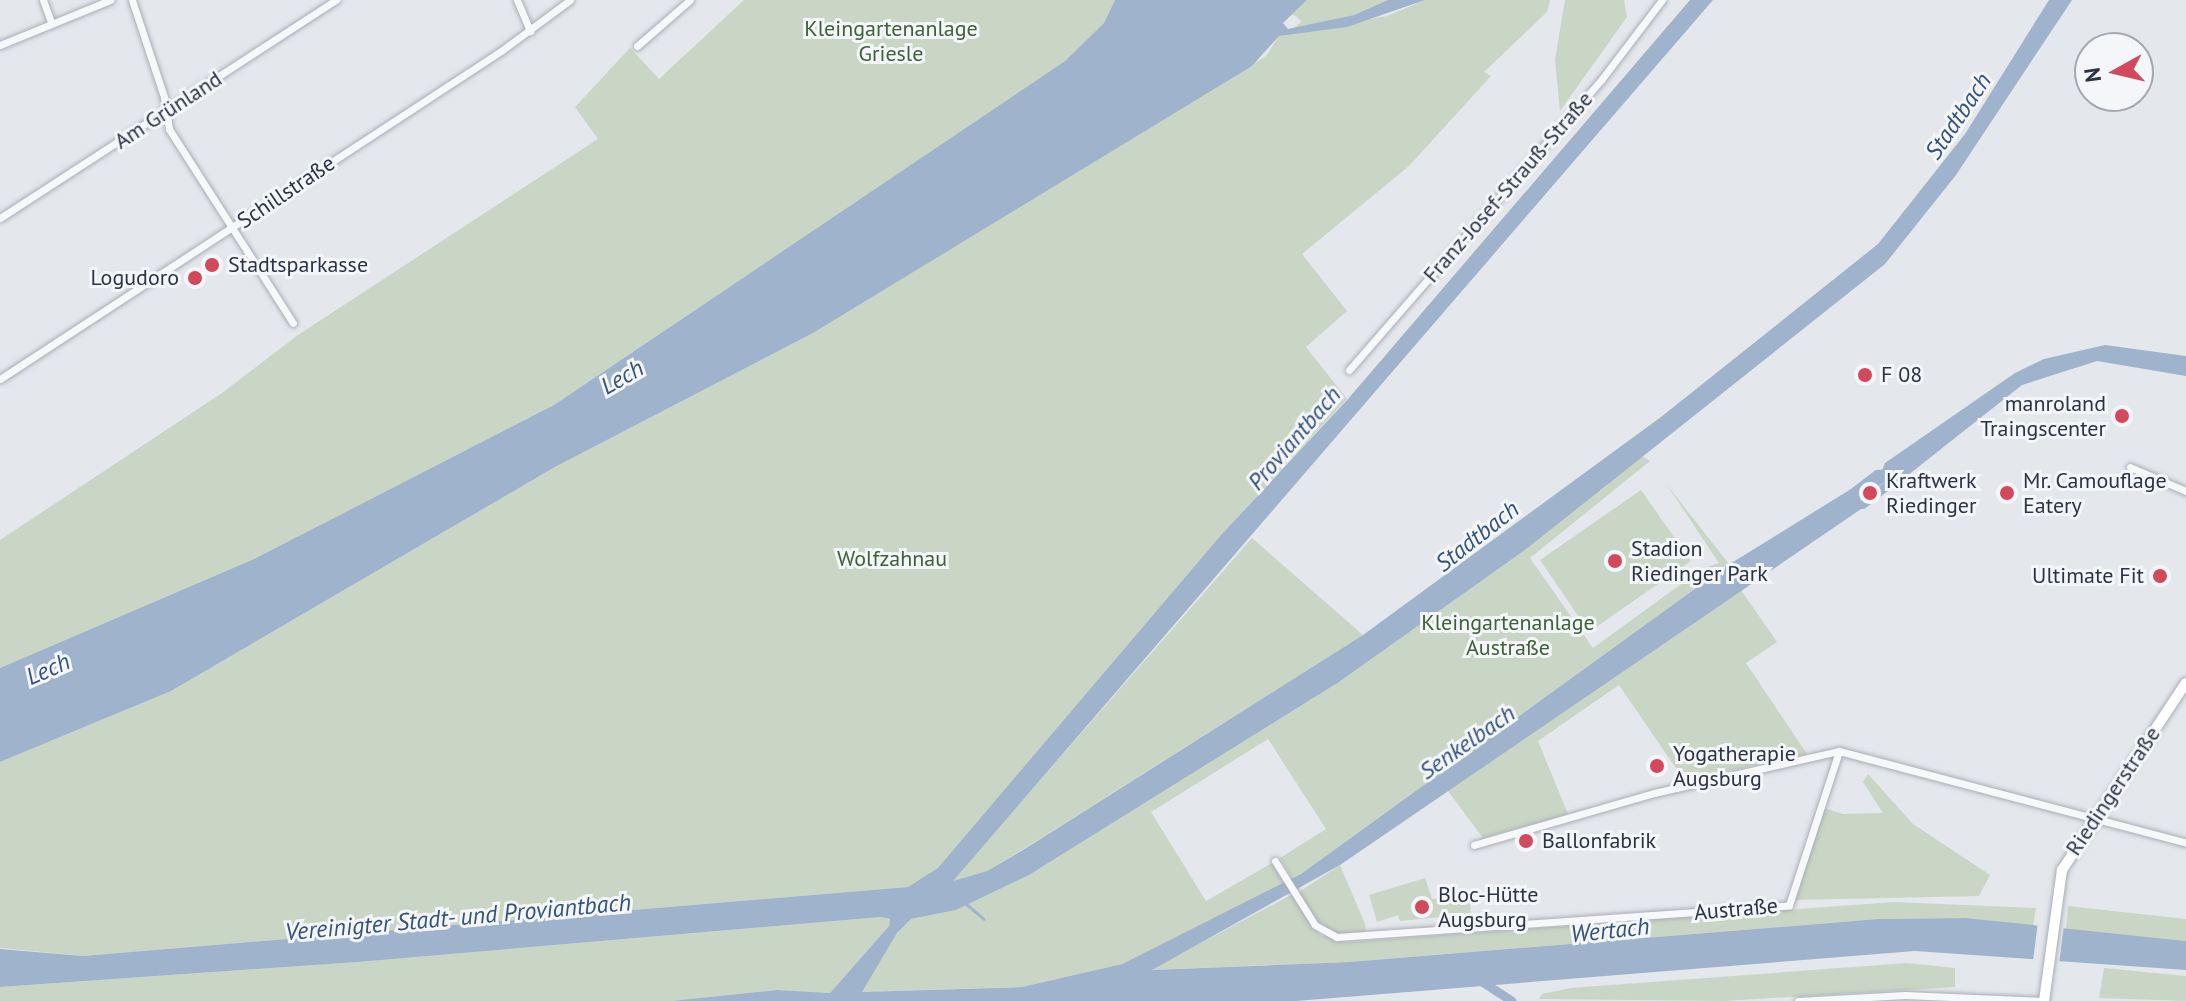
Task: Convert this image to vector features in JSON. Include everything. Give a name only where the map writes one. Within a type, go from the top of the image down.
[{"type":"main road","name":"Riedingerstraße","points":[[2044,1001],[2052,911],[2062,870],[2092,820],[2186,683]]},
{"type":"street","points":[[43,0],[51,22]]},
{"type":"street","points":[[0,45],[110,0]]},
{"type":"street","points":[[132,0],[178,144],[293,323]]},
{"type":"street","name":"Am Grünland","points":[[0,218],[336,0]]},
{"type":"street","points":[[517,0],[530,31]]},
{"type":"street","name":"Schillstraße","points":[[0,379],[530,31],[570,0]]},
{"type":"street","points":[[637,46],[690,0]]},
{"type":"street","name":"Franz-Josef-Strauß-Straße","points":[[1349,370],[1487,205],[1566,121],[1662,0]]},
{"type":"street","points":[[2130,467],[2186,491]]},
{"type":"street","points":[[1474,845],[1650,793],[1839,751],[2186,843]]},
{"type":"street","name":"Austraße","points":[[1275,861],[1322,932],[1347,938],[1789,905],[1839,751]]},
{"type":"street","points":[[1798,1001],[1905,995],[2044,1001]]},
{"type":"green space","name":"Kleingartenanlage Griesle","points":[[744,0],[1115,0],[1104,23],[1065,61],[554,405],[254,559],[0,668],[0,540],[222,393],[298,335],[598,139],[575,107],[630,48],[659,79]]},
{"type":"green space","points":[[1307,0],[1388,0],[1354,15],[1293,29],[1302,21],[1292,14]]},
{"type":"green space","name":"Wolfzahnau","points":[[1425,0],[1550,0],[1547,12],[1484,72],[1491,76],[1409,166],[1302,254],[1347,311],[1306,347],[1347,399],[1221,535],[938,869],[908,887],[83,956],[0,948],[0,762],[171,691],[555,467],[813,333],[1266,56],[1279,36],[1387,16]]},
{"type":"green space","points":[[1565,0],[1624,0],[1627,17],[1560,111],[1555,60]]},
{"type":"green space","points":[[1642,456],[1650,461],[1530,558],[1593,648],[1702,569],[1719,563],[1667,485],[1729,564],[1301,874],[1292,878],[1280,858],[1326,829],[1268,739],[1151,812],[1206,901],[1272,863],[1284,883],[1122,964],[1022,987],[861,992],[897,933],[911,919],[956,910],[1029,875],[1339,682],[1525,550]]},
{"type":"green space","name":"Stadion Riedinger Park","points":[[1641,490],[1691,561],[1589,632],[1540,560]]},
{"type":"green space","points":[[1252,538],[1363,635],[987,871],[951,882]]},
{"type":"green space","name":"Kleingartenanlage Austraße","points":[[1741,590],[1777,642],[1746,663],[1807,754],[1684,780],[1619,685],[1538,741],[1568,814],[1483,838],[1448,791]]},
{"type":"green space","points":[[1868,774],[1913,824],[1990,875],[1979,896],[1793,900],[1824,808],[1843,814],[1883,813],[1863,782]]},
{"type":"green space","points":[[1340,865],[1365,924],[1366,936],[1322,932],[1296,894]]},
{"type":"green space","name":"Bloc-Hütte Augsburg","points":[[1425,878],[1432,899],[1469,896],[1471,914],[1400,921],[1398,915],[1377,922],[1369,895]]},
{"type":"green space","points":[[1291,895],[1320,935],[1347,942],[1895,902],[2036,908],[2033,926],[1966,918],[1878,919],[1349,962],[1150,970]]},
{"type":"green space","points":[[2068,906],[2186,919],[2186,941],[2066,929]]},
{"type":"green space","points":[[881,917],[890,919],[889,926],[830,993],[776,990],[671,1001],[0,1001],[0,987],[358,962]]},
{"type":"green space","points":[[1907,963],[1955,968],[1955,987],[1724,1001],[1539,999],[1542,994],[1570,988]]},
{"type":"green space","points":[[2104,968],[2186,976],[2186,1001],[2099,998]]},
{"type":"water","name":"Lech","points":[[1115,0],[1307,0],[1283,23],[1288,29],[1354,15],[1388,0],[1425,0],[1347,27],[1279,36],[1252,66],[813,333],[555,467],[171,691],[0,762],[0,668],[254,559],[554,405],[1065,61],[1104,23]]},
{"type":"water","points":[[1690,0],[1713,0],[953,881],[987,871],[1023,850],[1363,635],[1661,417],[1878,244],[1965,134],[2049,0],[2072,0],[1956,175],[1885,264],[1525,550],[1339,682],[1029,875],[956,910],[911,919],[897,933],[862,992],[1022,987],[1122,964],[1301,874],[1725,567],[1851,489],[1855,495],[1879,478],[1885,463],[2015,373],[2044,359],[2105,345],[2186,356],[2186,376],[2097,361],[2022,385],[1898,483],[1883,483],[1860,500],[1864,507],[1340,865],[1152,970],[1349,962],[1878,919],[1966,918],[2186,941],[2186,970],[1915,951],[1296,1001],[671,1001],[777,990],[830,993],[889,926],[890,919],[881,917],[358,962],[0,987],[0,949],[83,956],[908,887],[938,868],[1221,535],[1348,399]]},
{"type":"pier","points":[[2038,922],[2064,925],[2059,964],[2033,961]]},
{"type":"waterway","name":"Senkelbach","points":[[1853,492],[1877,474],[1890,473],[1890,483],[1862,504]]},
{"type":"waterway","points":[[966,904],[984,919]]},
{"type":"waterway","points":[[1478,979],[1512,1001]]},
{"type":"place","name":"Stadtsparkasse","points":[[212,265]]},
{"type":"place","name":"Logudoro","points":[[195,278]]},
{"type":"place","name":"F 08","points":[[1865,375]]},
{"type":"place","name":"manroland Traingscenter","points":[[2122,416]]},
{"type":"place","name":"Kraftwerk Riedinger","points":[[1870,493]]},
{"type":"place","name":"Mr. Camouflage Eatery","points":[[2007,493]]},
{"type":"place","name":"Stadion Riedinger Park","points":[[1615,561]]},
{"type":"place","name":"Ultimate Fit","points":[[2160,576]]},
{"type":"place","name":"Yogatherapie Augsburg","points":[[1657,766]]},
{"type":"place","name":"Ballonfabrik","points":[[1526,841]]},
{"type":"place","name":"Bloc-Hütte Augsburg","points":[[1422,907]]},
{"type":"water label","name":"Stadtbach","points":[[1958,116]]},
{"type":"water label","name":"Proviantbach","points":[[1294,438]]},
{"type":"water label","name":"Stadtbach","points":[[1477,536]]},
{"type":"water label","name":"Vereinigter Stadt- und Proviantbach","points":[[458,917]]},
{"type":"water label","name":"Wertach","points":[[1610,930]]}]
